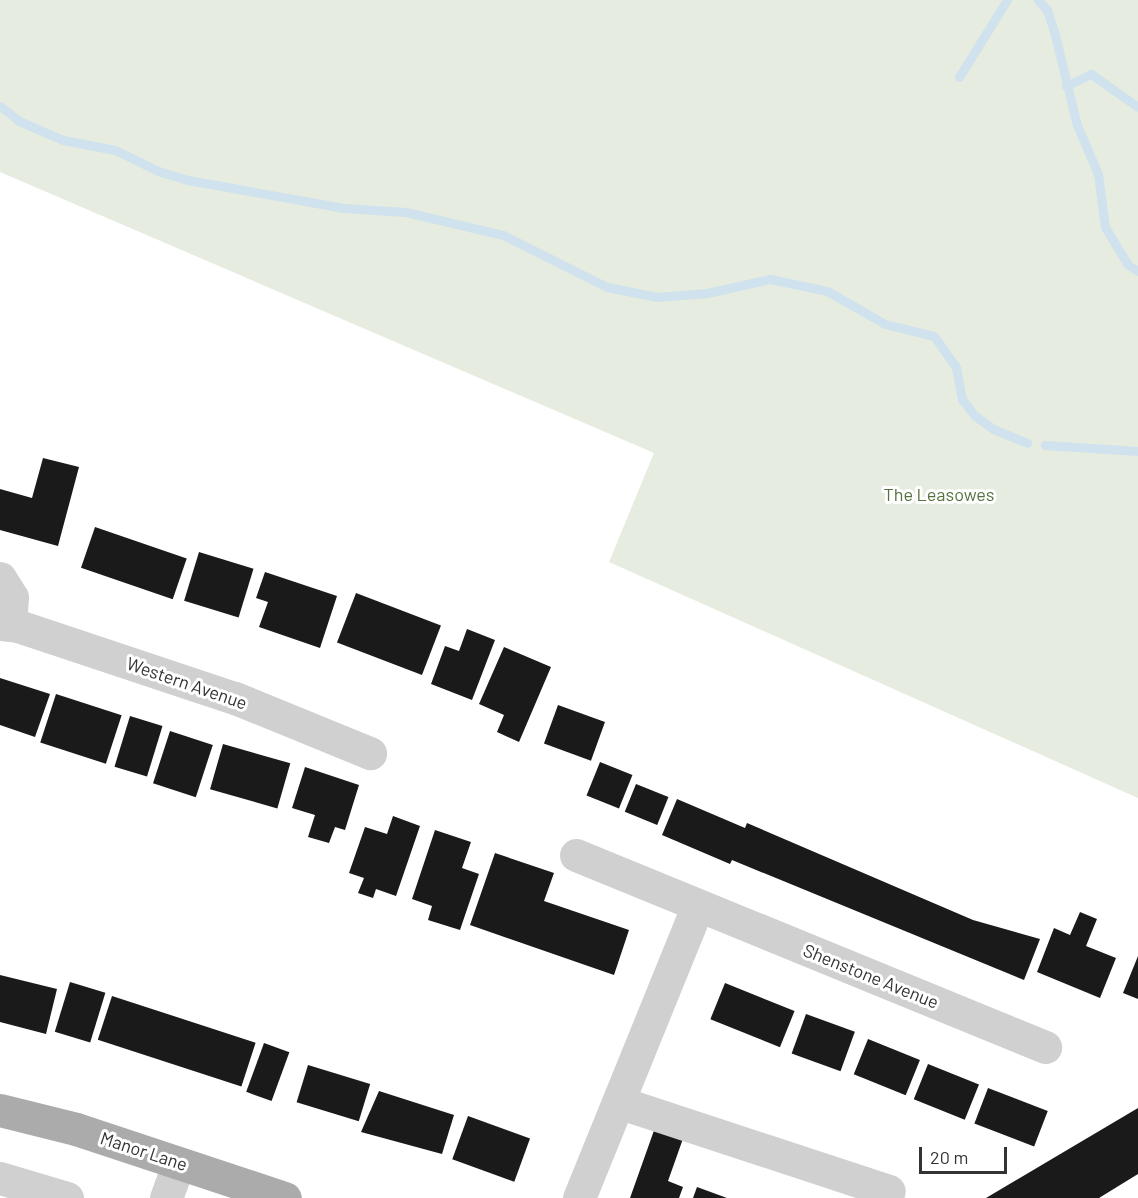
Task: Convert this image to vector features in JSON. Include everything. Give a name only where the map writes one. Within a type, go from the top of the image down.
[{"type":"main road","name":"Manor Lane","points":[[0,1110],[76,1129],[285,1198]]},
{"type":"street","points":[[0,578],[12,597],[5,625]]},
{"type":"street","name":"Western Avenue","points":[[5,625],[235,698],[370,753]]},
{"type":"street","name":"Shenstone Avenue","points":[[576,855],[1045,1047]]},
{"type":"street","points":[[579,1198],[698,905]]},
{"type":"street","points":[[618,1102],[889,1191]]},
{"type":"street","points":[[166,1198],[179,1163]]},
{"type":"street","points":[[0,1178],[68,1198]]},
{"type":"green space","name":"The Leasowes","points":[[0,0],[1138,0],[1138,798],[609,562],[654,453],[0,172]]},
{"type":"building","points":[[43,458],[79,467],[58,546],[0,530],[0,489],[32,498]]},
{"type":"building","points":[[95,527],[187,559],[173,599],[81,568]]},
{"type":"building","points":[[199,552],[254,569],[239,617],[184,601]]},
{"type":"building","points":[[265,572],[337,596],[320,648],[259,627],[268,602],[256,598]]},
{"type":"building","points":[[356,593],[441,626],[422,675],[337,642]]},
{"type":"building","points":[[467,629],[495,640],[472,700],[431,684],[445,646],[459,651]]},
{"type":"building","points":[[504,647],[551,667],[519,742],[497,732],[504,715],[479,704]]},
{"type":"building","points":[[0,678],[50,694],[35,737],[0,725]]},
{"type":"building","points":[[56,694],[122,715],[106,764],[40,743]]},
{"type":"building","points":[[558,705],[605,722],[591,761],[544,744]]},
{"type":"building","points":[[130,716],[163,726],[147,777],[115,767]]},
{"type":"building","points":[[170,731],[213,745],[196,797],[153,783]]},
{"type":"building","points":[[223,744],[290,763],[277,808],[210,789]]},
{"type":"building","points":[[600,762],[632,775],[619,808],[587,795]]},
{"type":"building","points":[[305,767],[359,785],[345,830],[335,827],[329,843],[308,837],[315,815],[292,808]]},
{"type":"building","points":[[636,784],[668,797],[657,825],[625,812]]},
{"type":"building","points":[[677,799],[745,828],[747,823],[973,920],[1040,939],[1024,980],[732,860],[730,864],[662,835]]},
{"type":"building","points":[[393,816],[420,826],[396,896],[376,889],[373,898],[358,893],[364,878],[349,873],[365,827],[387,834]]},
{"type":"building","points":[[435,830],[471,842],[462,868],[479,874],[460,930],[428,920],[432,906],[412,899]]},
{"type":"building","points":[[495,853],[554,873],[544,901],[629,930],[614,975],[470,925]]},
{"type":"building","points":[[1080,912],[1097,919],[1086,946],[1116,958],[1100,998],[1037,972],[1054,928],[1070,935]]},
{"type":"building","points":[[1138,956],[1138,999],[1123,993]]},
{"type":"building","points":[[0,975],[57,989],[46,1034],[0,1022]]},
{"type":"building","points":[[70,982],[105,993],[90,1043],[55,1032]]},
{"type":"building","points":[[725,983],[795,1011],[780,1047],[710,1019]]},
{"type":"building","points":[[112,996],[256,1043],[241,1086],[98,1040]]},
{"type":"building","points":[[806,1014],[855,1032],[840,1071],[792,1053]]},
{"type":"building","points":[[868,1039],[920,1060],[906,1095],[854,1074]]},
{"type":"building","points":[[264,1043],[289,1052],[272,1101],[246,1092]]},
{"type":"building","points":[[928,1064],[979,1085],[965,1120],[914,1099]]},
{"type":"building","points":[[308,1065],[370,1084],[359,1121],[297,1102]]},
{"type":"building","points":[[988,1088],[1048,1111],[1034,1146],[974,1123]]},
{"type":"building","points":[[379,1091],[454,1115],[442,1154],[361,1132]]},
{"type":"building","points":[[1138,1108],[1138,1174],[1099,1198],[986,1198]]},
{"type":"building","points":[[468,1116],[530,1139],[514,1182],[452,1159]]},
{"type":"building","points":[[657,1122],[685,1133],[668,1181],[683,1187],[679,1198],[630,1198]]},
{"type":"building","points":[[697,1187],[727,1198],[693,1198]]},
{"type":"waterway","points":[[959,77],[1007,0]]},
{"type":"waterway","points":[[1038,0],[1047,10],[1077,125],[1098,174],[1105,227],[1128,265],[1138,271]]},
{"type":"waterway","points":[[1066,86],[1091,74],[1138,107]]},
{"type":"waterway","points":[[0,106],[19,121],[63,140],[115,150],[158,171],[188,180],[344,208],[406,212],[503,235],[607,287],[657,297],[707,293],[770,279],[827,291],[885,324],[934,336],[956,368],[962,399],[974,415],[993,429],[1027,443]]},
{"type":"waterway","points":[[1045,445],[1138,451]]}]
